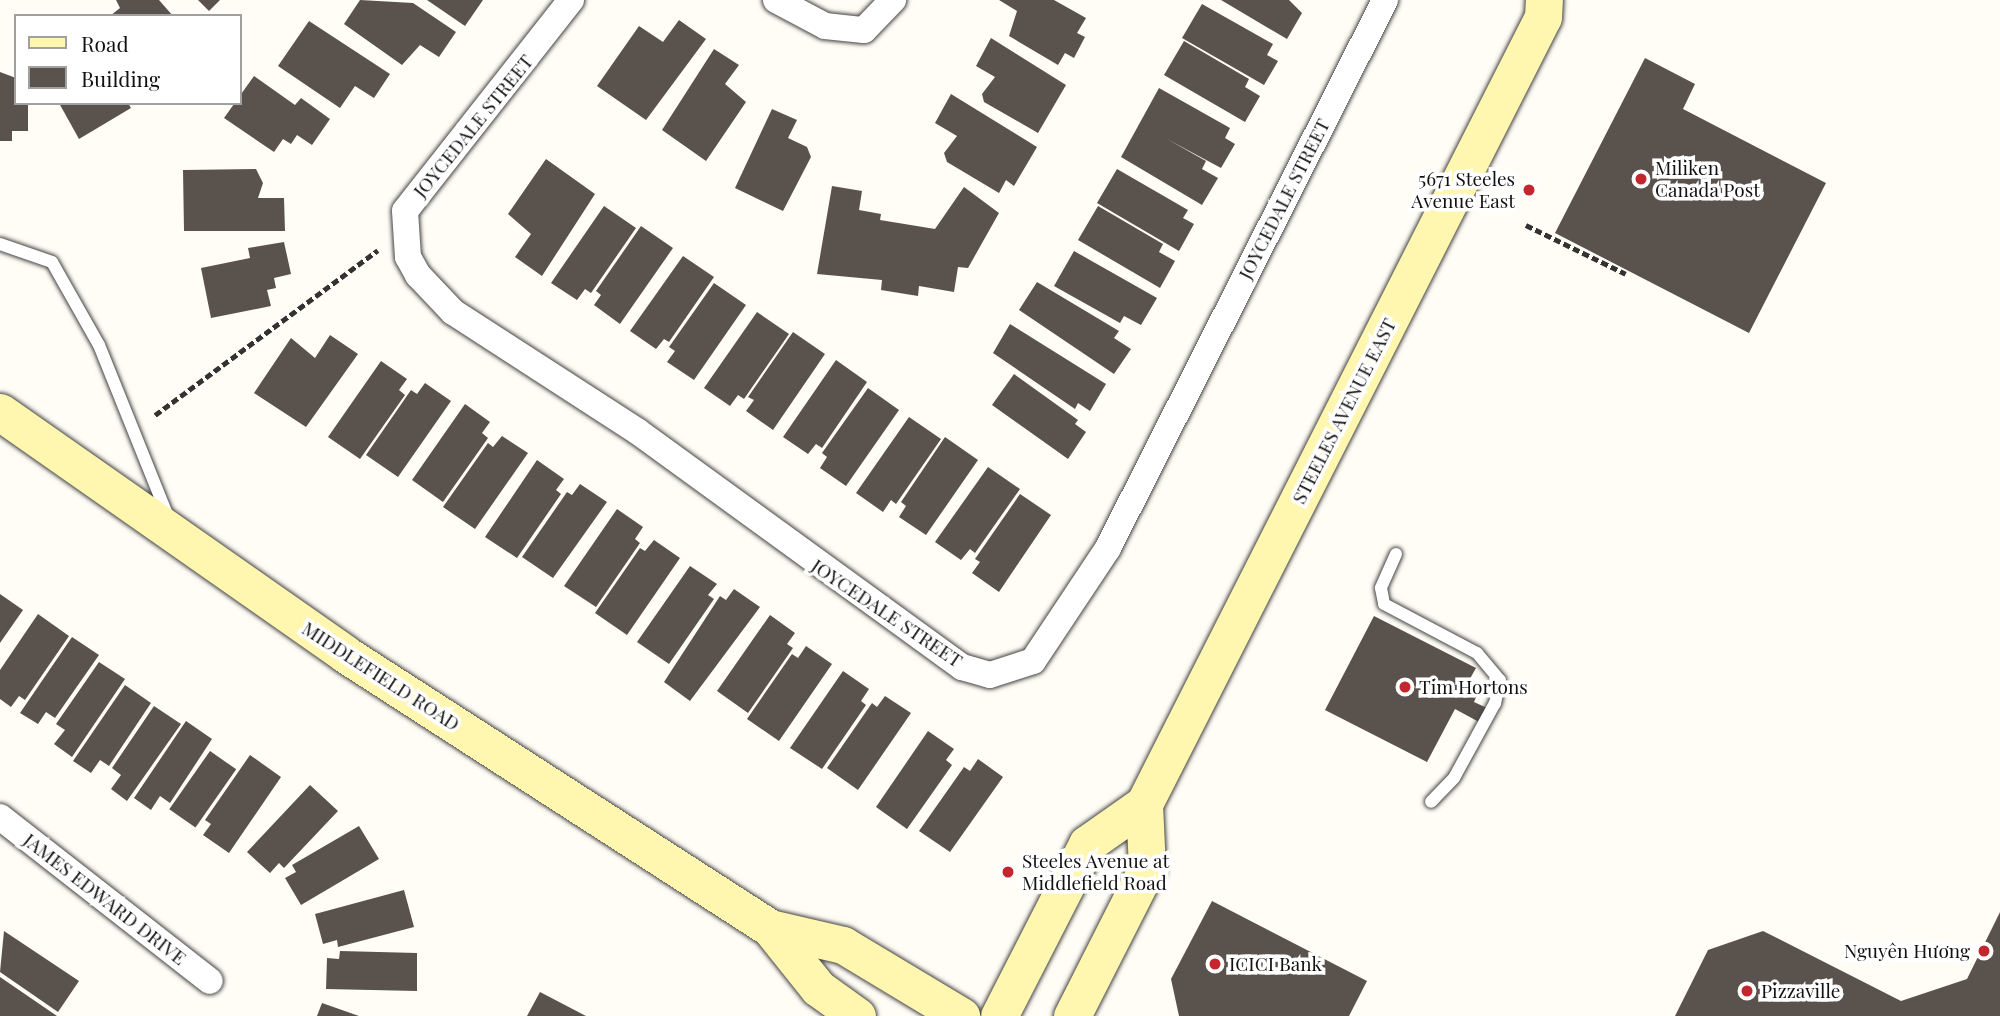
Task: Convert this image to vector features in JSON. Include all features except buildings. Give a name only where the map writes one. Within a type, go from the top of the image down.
[{"type":"main road","name":"STEELES AVENUE EAST","points":[[999,1016],[1087,844],[1144,804],[1552,6]]},
{"type":"main road","name":"MIDDLEFIELD ROAD","points":[[0,412],[176,537],[770,928],[818,988],[857,1016]]},
{"type":"main road","name":"STEELES AVENUE EAST","points":[[1072,1016],[1147,868],[1144,804]]},
{"type":"main road","name":"MIDDLEFIELD ROAD","points":[[770,928],[843,945],[961,1016]]},
{"type":"street","name":"JOYCEDALE STREET","points":[[571,0],[405,211],[404,232],[418,275],[453,312],[637,431],[962,667],[990,675],[1033,661],[1108,548],[1385,0]]},
{"type":"street","points":[[776,0],[825,26],[864,30],[893,0]]},
{"type":"street","name":"JAMES EDWARD DRIVE","points":[[0,817],[209,981]]},
{"type":"lane","points":[[0,244],[52,262],[99,345],[176,537]]},
{"type":"lane","points":[[1396,554],[1381,588],[1384,604],[1477,653],[1500,680],[1495,703],[1454,778],[1431,802]]},
{"type":"path","points":[[1526,225],[1626,274]]},
{"type":"path","points":[[155,415],[404,232]]},
{"type":"place","name":"Miliken Canada Post","points":[[1641,179]]},
{"type":"place","name":"5671 Steeles Avenue East","points":[[1529,190]]},
{"type":"place","name":"Tim Hortons","points":[[1405,687]]},
{"type":"place","name":"Steeles Avenue at Middlefield Road","points":[[1008,872]]},
{"type":"place","name":"Nguyên Hương","points":[[1984,951]]},
{"type":"place","name":"ICICI Bank","points":[[1215,964]]},
{"type":"place","name":"Pizzaville","points":[[1747,991]]}]
